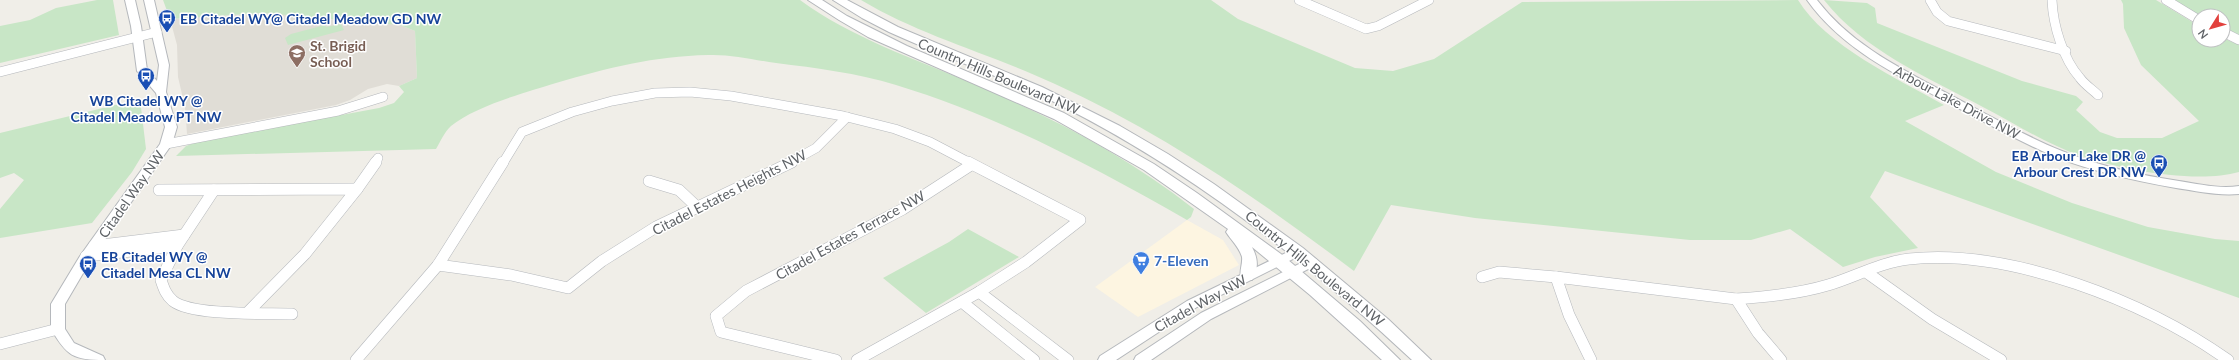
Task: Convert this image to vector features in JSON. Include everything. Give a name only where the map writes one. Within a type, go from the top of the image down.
[{"type":"main road","name":"Country Hills Boulevard NW","points":[[814,0],[868,33],[995,86],[1060,117],[1133,158],[1219,215],[1278,260],[1392,360]]},
{"type":"main road","name":"Country Hills Boulevard NW","points":[[838,0],[900,34],[1016,80],[1113,128],[1194,176],[1298,251],[1423,360]]},
{"type":"main road","points":[[1219,215],[1250,256],[1250,265],[1247,276]]},
{"type":"street","name":"Citadel Way NW","points":[[130,0],[138,34],[142,71],[162,92]]},
{"type":"street","name":"Citadel Way NW","points":[[58,329],[58,304],[90,251],[166,144],[171,127],[162,92],[164,65],[157,29],[149,0]]},
{"type":"street","points":[[1299,0],[1366,29],[1378,26],[1429,0]]},
{"type":"street","name":"Arbour Lake Drive NW","points":[[1812,0],[1826,18],[1852,41],[1911,77],[2023,137],[2072,159],[2120,174],[2237,192]]},
{"type":"street","points":[[1930,0],[1937,12],[1948,21],[2066,51]]},
{"type":"street","points":[[2052,0],[2052,8],[2066,51],[2078,76],[2098,95]]},
{"type":"street","points":[[2166,0],[2191,15]]},
{"type":"street","points":[[0,72],[157,29]]},
{"type":"street","points":[[0,67],[138,34]]},
{"type":"street","points":[[356,360],[438,265],[522,132],[572,112],[612,101],[655,94],[690,92],[731,96],[847,117],[895,129],[930,142],[1080,220],[1026,262],[979,292],[857,360]]},
{"type":"street","points":[[166,144],[338,111],[383,97]]},
{"type":"street","name":"Citadel Estates Heights NW","points":[[438,265],[511,275],[568,288],[602,261],[656,227],[696,206],[797,159],[816,148],[847,117]]},
{"type":"street","points":[[249,311],[305,254],[356,189],[378,158]]},
{"type":"street","name":"Citadel Estates Terrace NW","points":[[836,360],[721,332],[716,316],[746,291],[903,210],[971,164]]},
{"type":"street","points":[[649,181],[679,190],[696,206]]},
{"type":"street","points":[[159,190],[356,189]]},
{"type":"street","points":[[214,190],[177,246],[161,280],[165,293],[174,302],[198,310],[292,314]]},
{"type":"street","points":[[90,251],[184,235]]},
{"type":"street","points":[[90,251],[177,246]]},
{"type":"street","name":"Citadel Way NW","points":[[1105,360],[1192,304],[1298,251]]},
{"type":"street","points":[[1482,277],[1499,272],[1556,277],[1736,299],[1791,295],[1907,259],[1944,257],[2001,263],[2065,281],[2130,306],[2189,333],[2228,360]]},
{"type":"street","name":"Citadel Way NW","points":[[1141,360],[1206,316],[1311,262]]},
{"type":"street","points":[[1866,272],[1909,305],[2001,360]]},
{"type":"street","points":[[1556,277],[1569,315],[1591,360]]},
{"type":"street","points":[[979,292],[1068,360]]},
{"type":"street","points":[[1736,299],[1758,332],[1781,360]]},
{"type":"street","points":[[962,302],[1034,360]]},
{"type":"street","points":[[0,344],[58,329],[69,348],[98,360]]},
{"type":"shaded area","name":"St. Brigid School","points":[[263,13],[320,16],[400,25],[415,31],[417,78],[399,86],[387,84],[368,89],[350,100],[336,105],[187,134],[185,107],[178,77],[177,45],[170,19]]},
{"type":"shaded area","points":[[1187,220],[1223,240],[1239,265],[1138,317],[1095,287]]},
{"type":"green space","points":[[97,0],[113,0],[119,35],[0,63],[0,26],[30,20],[56,8]]},
{"type":"green space","points":[[163,0],[800,0],[840,25],[883,46],[1001,96],[1059,123],[1087,138],[1142,172],[1194,209],[1191,217],[1187,220],[1117,181],[1045,144],[971,112],[896,85],[836,71],[733,56],[716,55],[650,60],[613,68],[516,95],[473,112],[461,119],[449,128],[436,149],[176,156],[186,146],[197,142],[379,108],[394,103],[404,92],[399,86],[417,78],[415,31],[400,25],[263,13],[170,19]]},
{"type":"green space","points":[[861,0],[1211,0],[1238,19],[1355,68],[1393,71],[1434,59],[1522,2],[1798,0],[1810,16],[1826,32],[1844,46],[1864,60],[1944,105],[1905,121],[1996,172],[2072,203],[2148,227],[2215,239],[2239,241],[2239,298],[1885,171],[1870,197],[1918,248],[1875,257],[1843,267],[1790,229],[1751,240],[1690,240],[1475,218],[1391,205],[1354,271],[1283,219],[1210,169],[1134,124],[1095,103],[1031,73],[908,24]]},
{"type":"green space","points":[[1824,0],[1867,3],[1875,8],[1877,23],[2022,81],[2076,96],[2083,102],[2076,110],[2100,132],[2117,138],[2162,138],[2199,121],[2141,65],[2124,28],[2123,4],[2121,0],[2156,0],[2191,21],[2191,48],[2231,48],[2231,42],[2239,45],[2239,172],[2202,177],[2160,174],[2098,161],[2055,146],[1897,61],[1857,34]]},
{"type":"green space","points":[[2175,0],[2239,0],[2239,35],[2231,32],[2231,8],[2191,8],[2191,10]]},
{"type":"green space","points":[[341,24],[344,30],[288,45],[285,38],[291,34],[325,25],[326,27]]},
{"type":"green space","points":[[140,99],[146,149],[132,172],[92,223],[0,238],[0,209],[24,180],[14,173],[0,178],[0,133]]},
{"type":"green space","points":[[968,229],[1019,257],[926,313],[883,278],[949,242]]},
{"type":"place","name":"EB Citadel WY@ Citadel Meadow GD NW","points":[[167,33]]},
{"type":"place","name":"St. Brigid School","points":[[297,68]]},
{"type":"place","name":"WB Citadel WY @ Citadel Meadow PT NW","points":[[146,91]]},
{"type":"place","name":"EB Arbour Lake DR @ Arbour Crest DR NW","points":[[2159,178]]},
{"type":"place","name":"7-Eleven","points":[[1141,275]]},
{"type":"place","name":"EB Citadel WY @ Citadel Mesa CL NW","points":[[88,279]]}]
